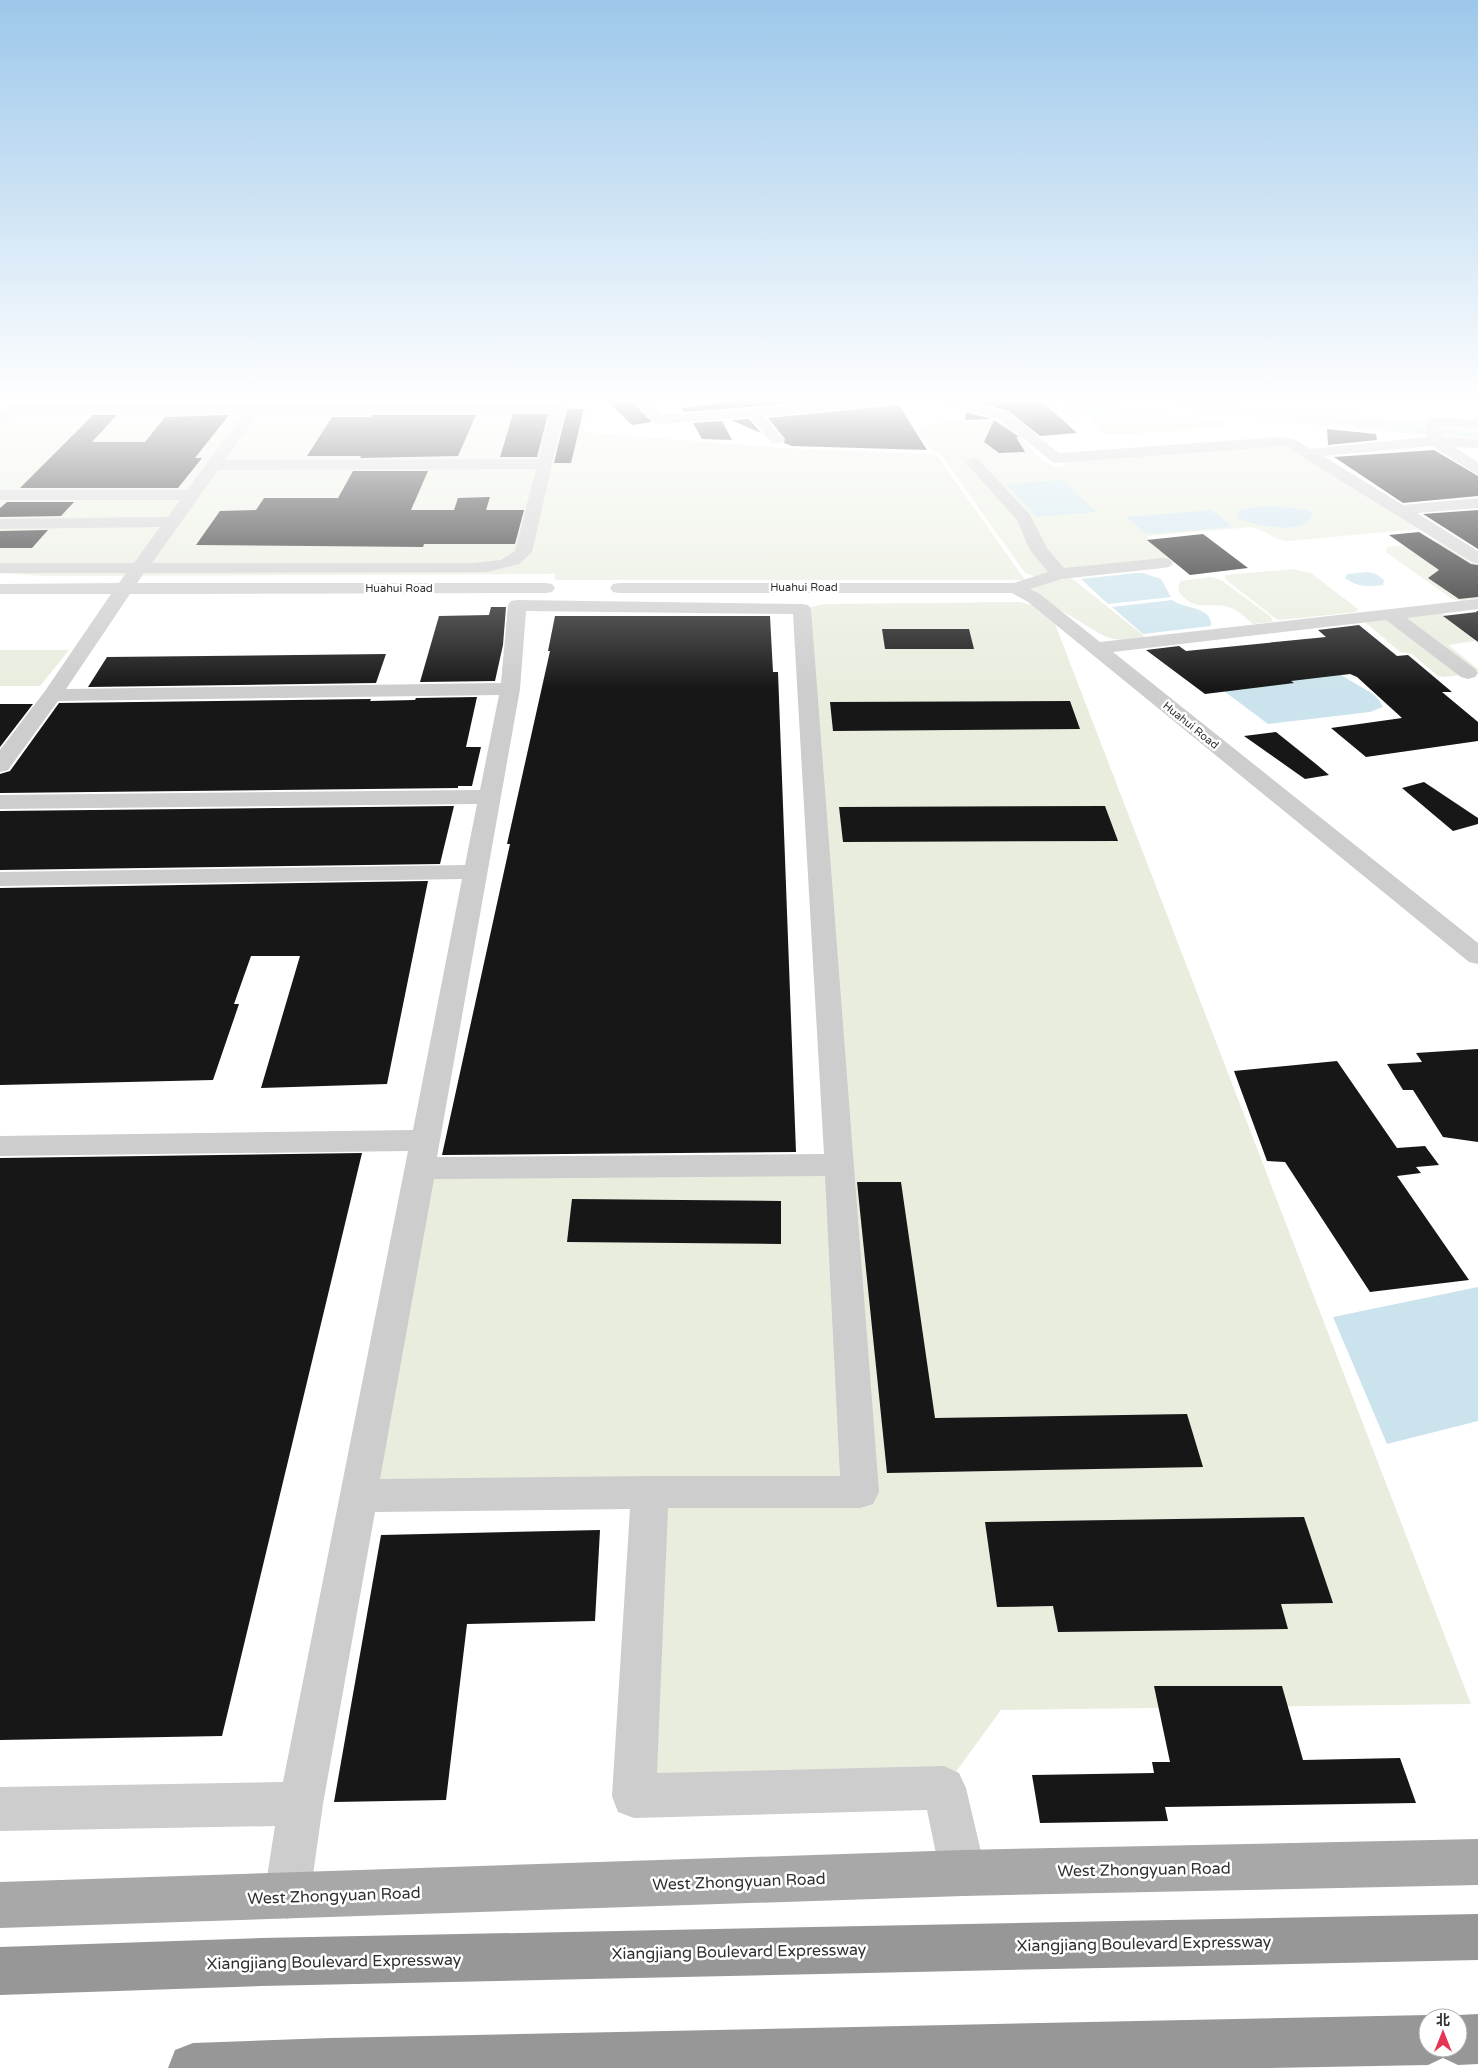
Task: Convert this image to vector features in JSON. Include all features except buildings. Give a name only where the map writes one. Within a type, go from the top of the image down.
[{"type":"highway","name":"Xiangjiang Boulevard Expressway","points":[[0,1971],[271,1962],[1478,1937]]},
{"type":"highway","points":[[194,2068],[339,2063],[1418,2040]]},
{"type":"main road","name":"West Zhongyuan Road","points":[[0,1905],[964,1873],[1478,1862]]},
{"type":"street","points":[[0,765],[192,496]]},
{"type":"street","points":[[0,568],[473,568],[503,564],[520,557],[523,552],[536,496]]},
{"type":"street","points":[[1004,496],[1024,518],[1039,550],[1059,574]]},
{"type":"street","points":[[1378,496],[1478,558]]},
{"type":"street","points":[[1401,510],[1478,503]]},
{"type":"street","points":[[0,524],[173,522]]},
{"type":"street","points":[[1015,588],[1059,574],[1163,563]]},
{"type":"street","name":"Huahui Road","points":[[0,589],[583,588]]},
{"type":"street","name":"Huahui Road","points":[[603,588],[1015,588],[1034,598],[1478,956]]},
{"type":"street","points":[[1096,648],[1478,604]]},
{"type":"street","points":[[286,1896],[301,1804],[510,689],[517,605],[802,609],[860,1492],[650,1492],[359,1496]]},
{"type":"street","points":[[1390,614],[1468,673]]},
{"type":"street","points":[[52,694],[510,689]]},
{"type":"street","points":[[0,802],[490,797]]},
{"type":"street","points":[[0,879],[476,872]]},
{"type":"street","points":[[0,1146],[423,1154],[840,1166]]},
{"type":"street","points":[[650,1492],[634,1796],[944,1788],[964,1873]]},
{"type":"street","points":[[0,1809],[301,1804]]},
{"type":"shaded area","points":[[0,496],[965,496],[1025,580],[555,580],[555,574],[46,576],[0,573]]},
{"type":"shaded area","points":[[970,496],[1366,496],[1418,529],[1289,541],[1284,541],[1252,527],[1146,536],[1174,561],[1173,566],[1070,577],[1144,637],[1128,640],[1102,635],[1026,589],[1041,579],[1025,573]]},
{"type":"shaded area","points":[[1440,542],[1478,560],[1478,602],[1452,599],[1386,552],[1387,547]]},
{"type":"shaded area","points":[[1292,569],[1311,573],[1358,609],[1356,612],[1276,619],[1225,579],[1225,575]]},
{"type":"shaded area","points":[[1211,577],[1221,580],[1270,616],[1273,622],[1253,624],[1234,609],[1217,605],[1197,605],[1190,602],[1178,590],[1180,581]]},
{"type":"shaded area","points":[[1020,602],[1050,611],[1471,1704],[1001,1710],[944,1788],[634,1796],[650,1492],[359,1496],[421,1168],[840,1165],[802,609],[824,604]]},
{"type":"shaded area","points":[[1442,613],[1475,637],[1475,641],[1448,645],[1478,669],[1477,673],[1445,677],[1438,676],[1412,654],[1400,652],[1366,623],[1369,619]]},
{"type":"shaded area","points":[[0,650],[69,650],[40,686],[0,686]]},
{"type":"water","points":[[1017,496],[1079,496],[1096,512],[1037,517]]},
{"type":"water","points":[[1272,506],[1308,510],[1312,513],[1308,521],[1301,525],[1280,528],[1239,519],[1237,514],[1242,509]]},
{"type":"water","points":[[1212,510],[1233,527],[1146,534],[1127,517]]},
{"type":"water","points":[[1368,572],[1376,574],[1384,580],[1383,585],[1363,586],[1345,578],[1347,574]]},
{"type":"water","points":[[1143,573],[1161,579],[1171,597],[1108,604],[1081,579]]},
{"type":"water","points":[[1172,600],[1202,611],[1210,620],[1211,626],[1143,634],[1112,607]]},
{"type":"water","points":[[1184,661],[1341,675],[1373,694],[1383,707],[1370,712],[1268,724]]},
{"type":"water","points":[[1478,1287],[1478,1421],[1387,1444],[1333,1317]]}]
